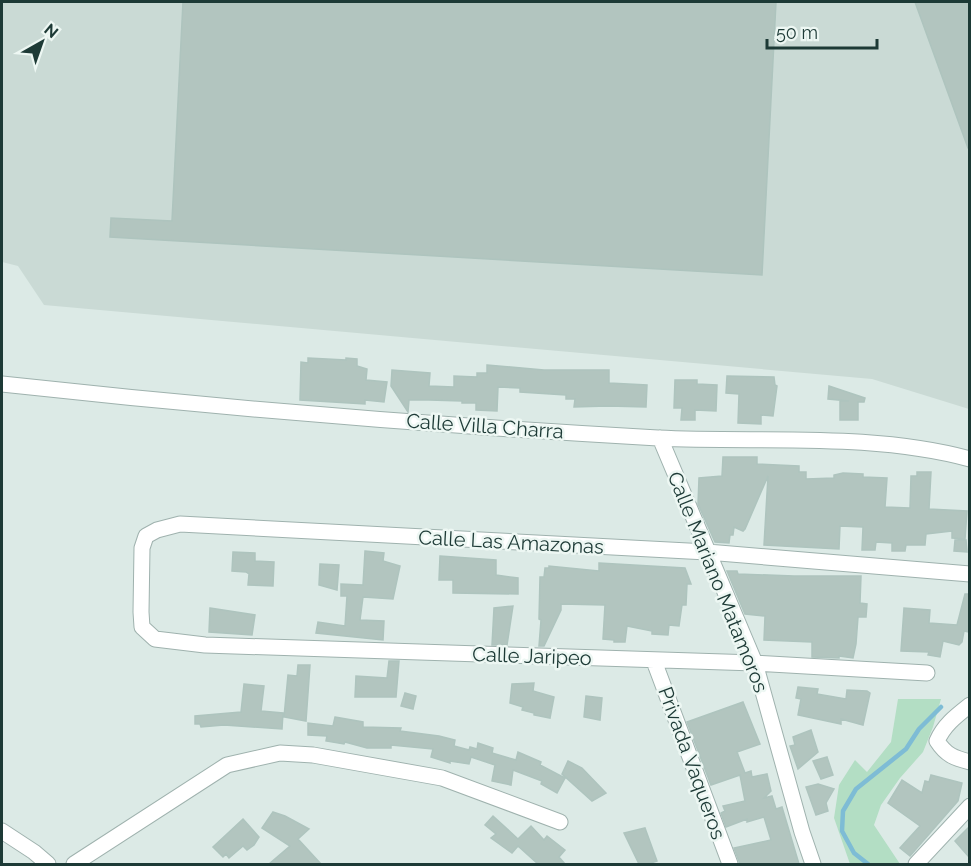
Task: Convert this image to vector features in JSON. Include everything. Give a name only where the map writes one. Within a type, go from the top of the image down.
[{"type":"street","name":"Calle Villa Charra","points":[[2,384],[339,417],[660,438],[855,443],[912,448],[969,459]]},
{"type":"street","name":"Calle Mariano Matamoros","points":[[660,438],[755,663],[813,864]]},
{"type":"street","name":"Calle Las Amazonas","points":[[142,627],[142,548],[146,536],[157,530],[180,524],[707,552],[969,574]]},
{"type":"street","name":"Calle Jaripeo","points":[[142,627],[154,639],[205,645],[755,663],[927,673]]},
{"type":"street","name":"Privada Vaqueros","points":[[654,660],[730,864]]},
{"type":"street","points":[[969,705],[949,722],[937,741],[952,758],[969,762]]},
{"type":"street","points":[[74,864],[227,765],[280,753],[314,755],[442,778],[560,822]]},
{"type":"street","points":[[916,864],[969,806]]},
{"type":"street","points":[[2,831],[48,864]]},
{"type":"shaded area","points":[[2,2],[969,2],[969,409],[872,379],[44,305],[18,266],[2,262]]},
{"type":"green space","points":[[898,699],[941,699],[923,752],[900,778],[881,805],[874,825],[900,864],[850,864],[834,818],[839,785],[855,760],[867,772],[891,742]]},
{"type":"building","points":[[183,2],[776,2],[762,275],[110,237],[111,218],[172,221]]},
{"type":"building","points":[[915,2],[969,2],[969,148],[968,148]]},
{"type":"building","points":[[308,358],[357,359],[357,366],[367,369],[366,380],[387,382],[384,402],[365,400],[365,404],[300,400],[301,362],[308,363]]},
{"type":"building","points":[[487,365],[544,370],[609,370],[609,383],[647,385],[646,407],[574,407],[575,399],[566,399],[566,395],[520,392],[520,388],[498,387],[497,411],[476,410],[476,403],[462,403],[462,401],[409,400],[408,412],[391,386],[392,370],[430,373],[429,386],[454,387],[454,376],[477,377],[477,373],[487,373]]},
{"type":"building","points":[[727,376],[774,377],[777,386],[773,416],[761,415],[761,424],[738,423],[739,394],[726,393]]},
{"type":"building","points":[[675,380],[697,380],[697,384],[717,385],[716,411],[695,410],[695,420],[681,420],[682,408],[674,408]]},
{"type":"building","points":[[829,386],[865,398],[864,402],[858,402],[858,420],[840,420],[840,401],[849,401],[828,399]]},
{"type":"building","points":[[723,457],[757,457],[757,464],[799,466],[799,472],[806,472],[806,479],[834,478],[834,475],[843,473],[887,478],[885,507],[910,508],[911,476],[917,476],[917,472],[931,472],[929,509],[967,511],[965,539],[952,538],[952,531],[926,534],[925,545],[906,545],[905,551],[892,551],[892,543],[876,542],[875,550],[862,550],[863,527],[840,526],[839,549],[764,545],[768,476],[745,529],[743,531],[734,527],[729,543],[715,542],[698,504],[699,478],[722,476]]},
{"type":"building","points":[[955,540],[966,540],[967,552],[954,551]]},
{"type":"building","points":[[365,551],[384,553],[383,561],[400,566],[393,599],[363,597],[360,620],[384,621],[383,640],[316,633],[318,622],[345,626],[347,596],[341,596],[341,584],[363,585]]},
{"type":"building","points":[[233,552],[255,553],[255,561],[274,562],[273,586],[248,585],[249,574],[232,571]]},
{"type":"building","points":[[440,556],[496,560],[496,575],[518,578],[518,594],[453,593],[453,580],[439,580]]},
{"type":"building","points":[[599,563],[685,568],[691,584],[687,584],[686,605],[682,605],[679,626],[669,625],[668,635],[652,634],[652,631],[627,626],[625,642],[614,642],[614,640],[603,639],[605,605],[561,604],[561,610],[544,646],[539,646],[540,577],[544,577],[545,568],[549,566],[599,571]]},
{"type":"building","points":[[320,564],[339,565],[337,590],[319,585]]},
{"type":"building","points":[[727,571],[737,571],[738,574],[861,576],[860,603],[867,604],[866,617],[858,617],[853,658],[812,657],[812,642],[764,640],[765,616],[745,614]]},
{"type":"building","points":[[965,594],[969,594],[969,632],[964,631],[962,642],[959,645],[943,641],[940,657],[928,655],[929,652],[901,651],[904,608],[930,610],[929,623],[957,625]]},
{"type":"building","points":[[513,606],[507,645],[492,645],[494,608]]},
{"type":"building","points":[[210,608],[255,615],[252,635],[209,632]]},
{"type":"building","points":[[389,661],[399,661],[396,697],[355,697],[356,676],[387,678]]},
{"type":"building","points":[[298,665],[310,665],[306,721],[284,717],[288,675],[297,676]]},
{"type":"building","points":[[534,683],[533,691],[554,697],[550,718],[534,715],[534,713],[522,710],[523,707],[510,703],[512,684]]},
{"type":"building","points":[[244,684],[264,686],[261,711],[283,713],[282,729],[224,725],[201,727],[200,724],[195,724],[195,716],[241,712]]},
{"type":"building","points":[[798,687],[818,689],[817,694],[846,699],[847,690],[867,691],[870,693],[863,725],[841,719],[841,724],[798,715],[801,699],[796,698]]},
{"type":"building","points":[[405,693],[416,696],[413,709],[401,706]]},
{"type":"building","points":[[586,696],[602,698],[600,720],[584,717]]},
{"type":"building","points":[[743,702],[760,744],[737,752],[745,773],[751,771],[752,777],[767,774],[771,791],[764,798],[772,796],[776,809],[782,807],[799,864],[740,864],[734,848],[771,840],[764,817],[747,822],[747,819],[726,827],[721,813],[725,811],[723,806],[745,801],[740,775],[711,785],[687,722]]},
{"type":"building","points":[[335,717],[363,722],[363,727],[401,728],[400,731],[439,736],[455,740],[454,746],[469,750],[470,747],[477,749],[478,743],[493,748],[492,753],[516,760],[518,752],[541,762],[540,765],[565,778],[557,793],[541,784],[542,781],[513,770],[511,785],[492,781],[495,765],[471,757],[469,764],[450,761],[450,763],[431,757],[433,749],[391,745],[391,748],[367,748],[345,742],[344,744],[326,741],[327,736],[308,735],[308,723],[333,726]]},
{"type":"building","points":[[811,730],[818,752],[798,769],[790,746],[795,745],[793,737]]},
{"type":"building","points":[[827,757],[833,775],[821,779],[813,761]]},
{"type":"building","points":[[568,761],[582,768],[606,793],[592,801],[562,774]]},
{"type":"building","points":[[931,775],[962,783],[958,801],[910,856],[900,848],[920,826],[888,803],[902,780],[922,793],[925,781],[929,782]]},
{"type":"building","points":[[818,784],[834,789],[826,803],[828,811],[816,815],[806,787]]},
{"type":"building","points":[[273,812],[309,829],[298,839],[321,864],[269,864],[290,846],[262,828]]},
{"type":"building","points":[[493,816],[518,839],[531,826],[544,840],[547,836],[565,850],[559,857],[565,864],[538,864],[518,846],[512,853],[491,838],[496,834],[485,825]]},
{"type":"building","points":[[243,819],[259,837],[247,850],[243,846],[229,858],[226,854],[223,857],[213,847]]},
{"type":"building","points":[[969,827],[969,857],[955,841]]},
{"type":"building","points":[[645,828],[657,861],[639,864],[624,833]]},
{"type":"waterway","points":[[868,864],[854,853],[842,831],[843,811],[856,789],[906,749],[919,729],[941,707]]}]
